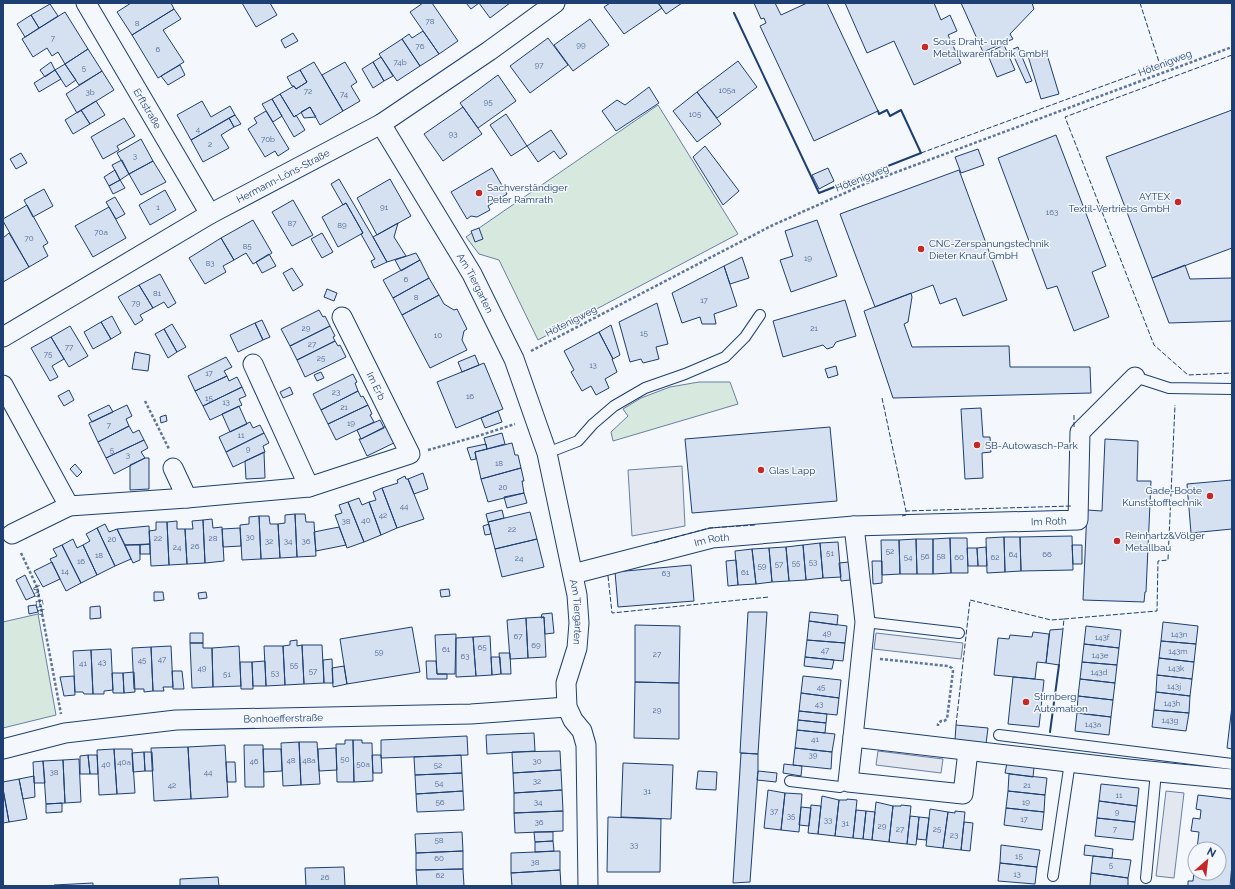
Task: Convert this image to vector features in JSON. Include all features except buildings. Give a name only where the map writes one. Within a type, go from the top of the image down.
[{"type":"street","name":"Erftstraße","points":[[86,3],[210,214]]},
{"type":"street","name":"Hermann-Löns-Straße","points":[[3,337],[210,214],[381,124],[489,51],[555,3]]},
{"type":"street","name":"Am Tiergarten","points":[[381,124],[472,274],[514,359],[547,454],[577,595],[579,623],[577,648],[566,683],[567,707],[573,720],[582,731],[586,745],[588,886]]},
{"type":"street","name":"Im Erb","points":[[342,318],[410,454]]},
{"type":"street","points":[[253,364],[309,488]]},
{"type":"street","name":"Im Roth","points":[[573,574],[712,538],[854,526],[1078,520],[1080,432],[1135,377]]},
{"type":"street","points":[[3,385],[70,506]]},
{"type":"street","points":[[12,534],[70,506],[309,488],[410,454]]},
{"type":"street","points":[[173,468],[187,498]]},
{"type":"street","points":[[854,526],[866,622],[848,782],[963,794],[968,750]]},
{"type":"street","name":"Bonhoefferstraße","points":[[3,749],[65,733],[176,720],[471,714],[567,707]]},
{"type":"street","points":[[853,737],[1156,772],[1232,779]]},
{"type":"lane","points":[[547,454],[578,441],[593,424],[614,406],[645,388],[685,374],[725,357],[745,337],[760,315]]},
{"type":"lane","points":[[1135,377],[1169,388],[1232,389]]},
{"type":"lane","points":[[866,622],[959,633]]},
{"type":"lane","points":[[998,735],[1232,764]]},
{"type":"lane","points":[[1053,876],[1070,762]]},
{"type":"lane","points":[[1146,878],[1156,772]]},
{"type":"lane","points":[[790,781],[840,787],[848,782]]},
{"type":"path","name":"Hötenigweg","points":[[514,359],[771,226],[867,183],[1232,46]]},
{"type":"path","points":[[145,401],[174,458],[173,468]]},
{"type":"path","points":[[410,454],[478,436],[535,417]]},
{"type":"path","name":"Im Erb","points":[[12,534],[37,587],[65,733]]},
{"type":"path","points":[[862,656],[948,666],[952,668],[953,671],[947,719],[938,724],[936,747]]},
{"type":"shaded area","points":[[658,105],[738,234],[538,340],[499,260],[479,254],[466,237]]},
{"type":"shaded area","points":[[699,382],[730,382],[738,404],[613,441],[611,432],[628,416],[623,409],[641,398],[670,387]]},
{"type":"shaded area","points":[[682,466],[685,526],[632,536],[628,470]]},
{"type":"shaded area","points":[[38,614],[56,715],[3,728],[3,622]]},
{"type":"shaded area","points":[[876,633],[963,643],[961,659],[874,649]]},
{"type":"shaded area","points":[[878,751],[943,759],[941,773],[876,765]]},
{"type":"shaded area","points":[[1166,791],[1184,793],[1174,878],[1156,876]]},
{"type":"fence","points":[[921,153],[1160,65],[1140,3]]},
{"type":"fence","points":[[1232,55],[1065,117],[1154,345],[1188,375],[1232,373]]},
{"type":"fence","points":[[882,398],[906,511]]},
{"type":"fence","points":[[1064,619],[1157,611],[1158,561],[1168,560],[1175,405]]},
{"type":"fence","points":[[1074,415],[1074,427]]},
{"type":"fence","points":[[902,516],[906,515],[906,511],[1071,506]]},
{"type":"fence","points":[[654,543],[709,528],[756,525]]},
{"type":"fence","points":[[608,576],[612,613],[769,597]]},
{"type":"fence","points":[[956,725],[970,600],[1051,620],[1064,619],[1063,629]]},
{"type":"wall","points":[[734,13],[819,193],[921,153],[901,110],[890,116],[887,110],[879,114],[878,111]]},
{"type":"wall","points":[[1050,732],[1059,665]]},
{"type":"place","name":"Sous Draht- und Metallwarenfabrik GmbH","points":[[925,47]]},
{"type":"place","name":"Sachverständiger Peter Ramrath","points":[[479,193]]},
{"type":"place","name":"AYTEX Textil-Vertriebs GmbH","points":[[1178,202]]},
{"type":"place","name":"CNC-Zerspanungstechnik Dieter Knauf GmbH","points":[[921,249]]},
{"type":"place","name":"SB-Autowasch-Park","points":[[977,445]]},
{"type":"place","name":"Glas Lapp","points":[[761,470]]},
{"type":"place","name":"Gade-Boote Kunststofftechnik","points":[[1210,496]]},
{"type":"place","name":"Reinhartz&Völger Metallbau","points":[[1117,541]]},
{"type":"place","name":"Stirnberg Automation","points":[[1026,702]]}]
